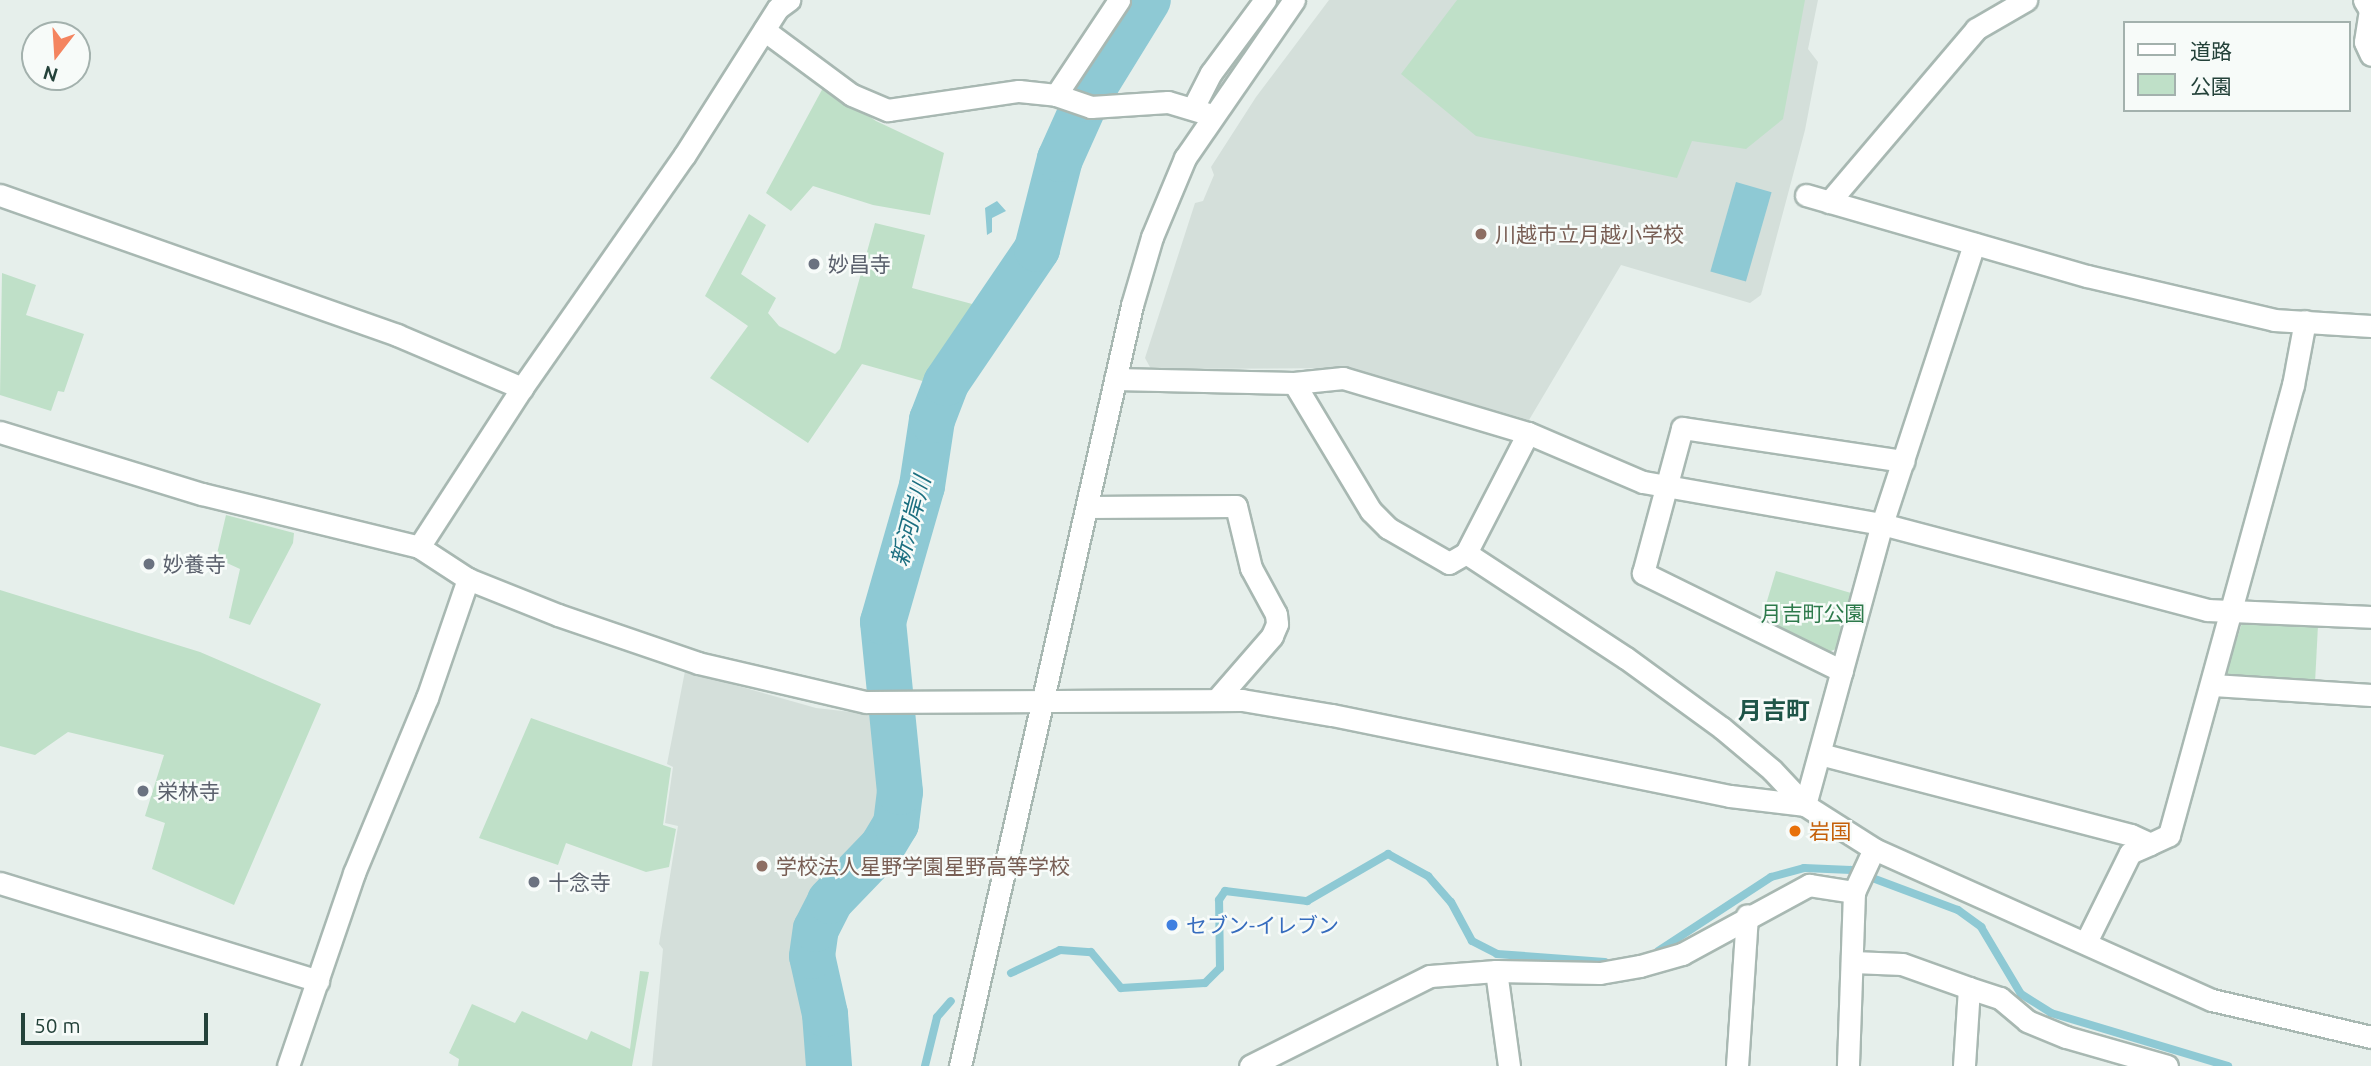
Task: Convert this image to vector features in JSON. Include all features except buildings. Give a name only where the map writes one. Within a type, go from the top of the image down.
[{"type":"street","points":[[1060,97],[1119,0]]},
{"type":"street","points":[[960,1066],[1115,379],[1152,237],[1202,111],[1211,73],[1265,0]]},
{"type":"street","points":[[1202,111],[1294,0]]},
{"type":"street","points":[[1829,202],[1976,29],[2026,0]]},
{"type":"street","points":[[2364,0],[2370,10],[2365,42],[2371,55]]},
{"type":"street","points":[[419,547],[522,388],[684,156],[764,30],[777,3]]},
{"type":"street","points":[[764,30],[852,95],[888,110],[1019,91],[1060,97],[1091,107],[1168,102],[1202,111]]},
{"type":"street","points":[[0,195],[397,335],[522,388]]},
{"type":"street","points":[[1806,195],[1974,244],[2274,320],[2371,326]]},
{"type":"street","points":[[1805,805],[1882,524],[1974,244]]},
{"type":"street","points":[[2086,943],[2130,853],[2169,835],[2213,685],[2228,611],[2293,386],[2305,321]]},
{"type":"street","points":[[1115,379],[1294,383],[1343,378],[1528,433],[1643,482],[1882,524],[2207,610],[2371,617]]},
{"type":"street","points":[[1294,383],[1371,511],[1388,528],[1449,563],[1465,553],[1528,433]]},
{"type":"street","points":[[1842,671],[1643,573],[1682,428],[1904,461]]},
{"type":"street","points":[[0,432],[202,494],[419,547],[468,579],[698,663],[866,702],[1218,698],[1332,715],[1730,796],[1805,805]]},
{"type":"street","points":[[1088,507],[1236,506],[1251,568],[1276,614],[1277,624],[1272,636],[1218,698]]},
{"type":"street","points":[[1465,553],[1626,658],[1722,728],[1772,769],[1805,805],[1874,849],[2212,1000],[2371,1037]]},
{"type":"street","points":[[288,1066],[354,873],[427,698],[468,579]]},
{"type":"street","points":[[2213,685],[2371,695]]},
{"type":"street","points":[[1820,754],[2118,831],[2150,844]]},
{"type":"street","points":[[1848,1066],[1854,892],[1874,849]]},
{"type":"street","points":[[0,883],[318,981]]},
{"type":"street","points":[[1250,1066],[1430,976],[1496,971],[1600,973],[1640,966],[1682,954],[1746,915],[1809,885],[1854,892]]},
{"type":"street","points":[[1737,1066],[1746,915]]},
{"type":"street","points":[[1853,962],[1902,964],[2000,998],[2027,1021],[2066,1037],[2167,1066]]},
{"type":"street","points":[[1496,971],[1509,1066]]},
{"type":"street","points":[[1964,1066],[1969,988]]},
{"type":"shaded area","name":"川越市立月越小学校","points":[[1329,0],[1818,0],[1808,49],[1818,62],[1805,130],[1761,295],[1750,303],[1621,265],[1529,420],[1350,368],[1151,369],[1145,358],[1195,203],[1203,201],[1214,175],[1211,167],[1256,97]]},
{"type":"shaded area","name":"学校法人星野学園星野高等学校","points":[[685,671],[816,708],[877,715],[883,777],[879,806],[855,863],[822,904],[807,949],[818,1031],[815,1066],[652,1066],[663,949],[659,944],[678,826],[665,823],[673,767],[667,764]]},
{"type":"green space","points":[[1457,0],[1805,0],[1783,119],[1746,149],[1692,141],[1677,178],[1476,136],[1401,74]]},
{"type":"green space","points":[[824,86],[876,121],[944,153],[930,215],[873,205],[813,186],[791,211],[766,193]]},
{"type":"green space","points":[[749,214],[766,225],[741,274],[776,298],[768,313],[779,326],[835,354],[840,349],[875,223],[925,235],[912,288],[976,305],[926,382],[862,364],[808,443],[710,378],[748,326],[705,296]]},
{"type":"green space","points":[[2,273],[36,285],[26,315],[84,334],[64,392],[58,391],[51,411],[0,395]]},
{"type":"green space","points":[[226,515],[294,533],[293,543],[250,625],[229,618],[240,569],[216,558]]},
{"type":"green space","name":"月吉町公園","points":[[1776,571],[1851,593],[1836,649],[1826,653],[1761,621]]},
{"type":"green space","name":"栄林寺","points":[[0,590],[200,652],[321,704],[234,905],[152,869],[165,823],[145,816],[164,755],[68,732],[35,755],[0,746]]},
{"type":"green space","points":[[2242,623],[2318,625],[2315,683],[2233,679],[2226,673]]},
{"type":"green space","points":[[531,718],[671,768],[663,825],[676,829],[669,867],[646,872],[566,843],[558,865],[479,838]]},
{"type":"green space","points":[[640,971],[649,972],[632,1066],[458,1066],[459,1059],[449,1053],[472,1004],[515,1023],[522,1011],[587,1040],[591,1031],[630,1049]]},
{"type":"water","points":[[1736,182],[1772,192],[1746,282],[1710,271]]},
{"type":"water","points":[[997,201],[1006,211],[992,218],[992,232],[987,235],[985,208]]},
{"type":"waterway","name":"新河岸川","points":[[829,1066],[825,1014],[812,956],[816,929],[830,901],[882,847],[896,824],[900,792],[883,622],[922,486],[932,420],[946,383],[1037,249],[1060,159],[1087,99],[1148,0]]},
{"type":"waterway","points":[[1011,973],[1060,950],[1091,952],[1121,988],[1205,983],[1220,968],[1219,900],[1225,891],[1307,901],[1388,854],[1428,876],[1451,902],[1472,941],[1497,954],[1605,962]]},
{"type":"waterway","points":[[1658,951],[1771,877],[1804,868],[1851,870],[1958,910],[1981,927],[2021,994],[2051,1013],[2228,1066]]},
{"type":"waterway","points":[[925,1066],[937,1017],[951,1001]]},
{"type":"place","name":"川越市立月越小学校","points":[[1481,234]]},
{"type":"place","name":"妙昌寺","points":[[814,264]]},
{"type":"place","name":"妙養寺","points":[[149,564]]},
{"type":"place","name":"栄林寺","points":[[143,791]]},
{"type":"place","name":"岩国","points":[[1795,831]]},
{"type":"place","name":"学校法人星野学園星野高等学校","points":[[762,866]]},
{"type":"place","name":"十念寺","points":[[534,882]]},
{"type":"place","name":"セブン-イレブン","points":[[1172,925]]},
{"type":"district","name":"月吉町","points":[[1774,711]]}]
